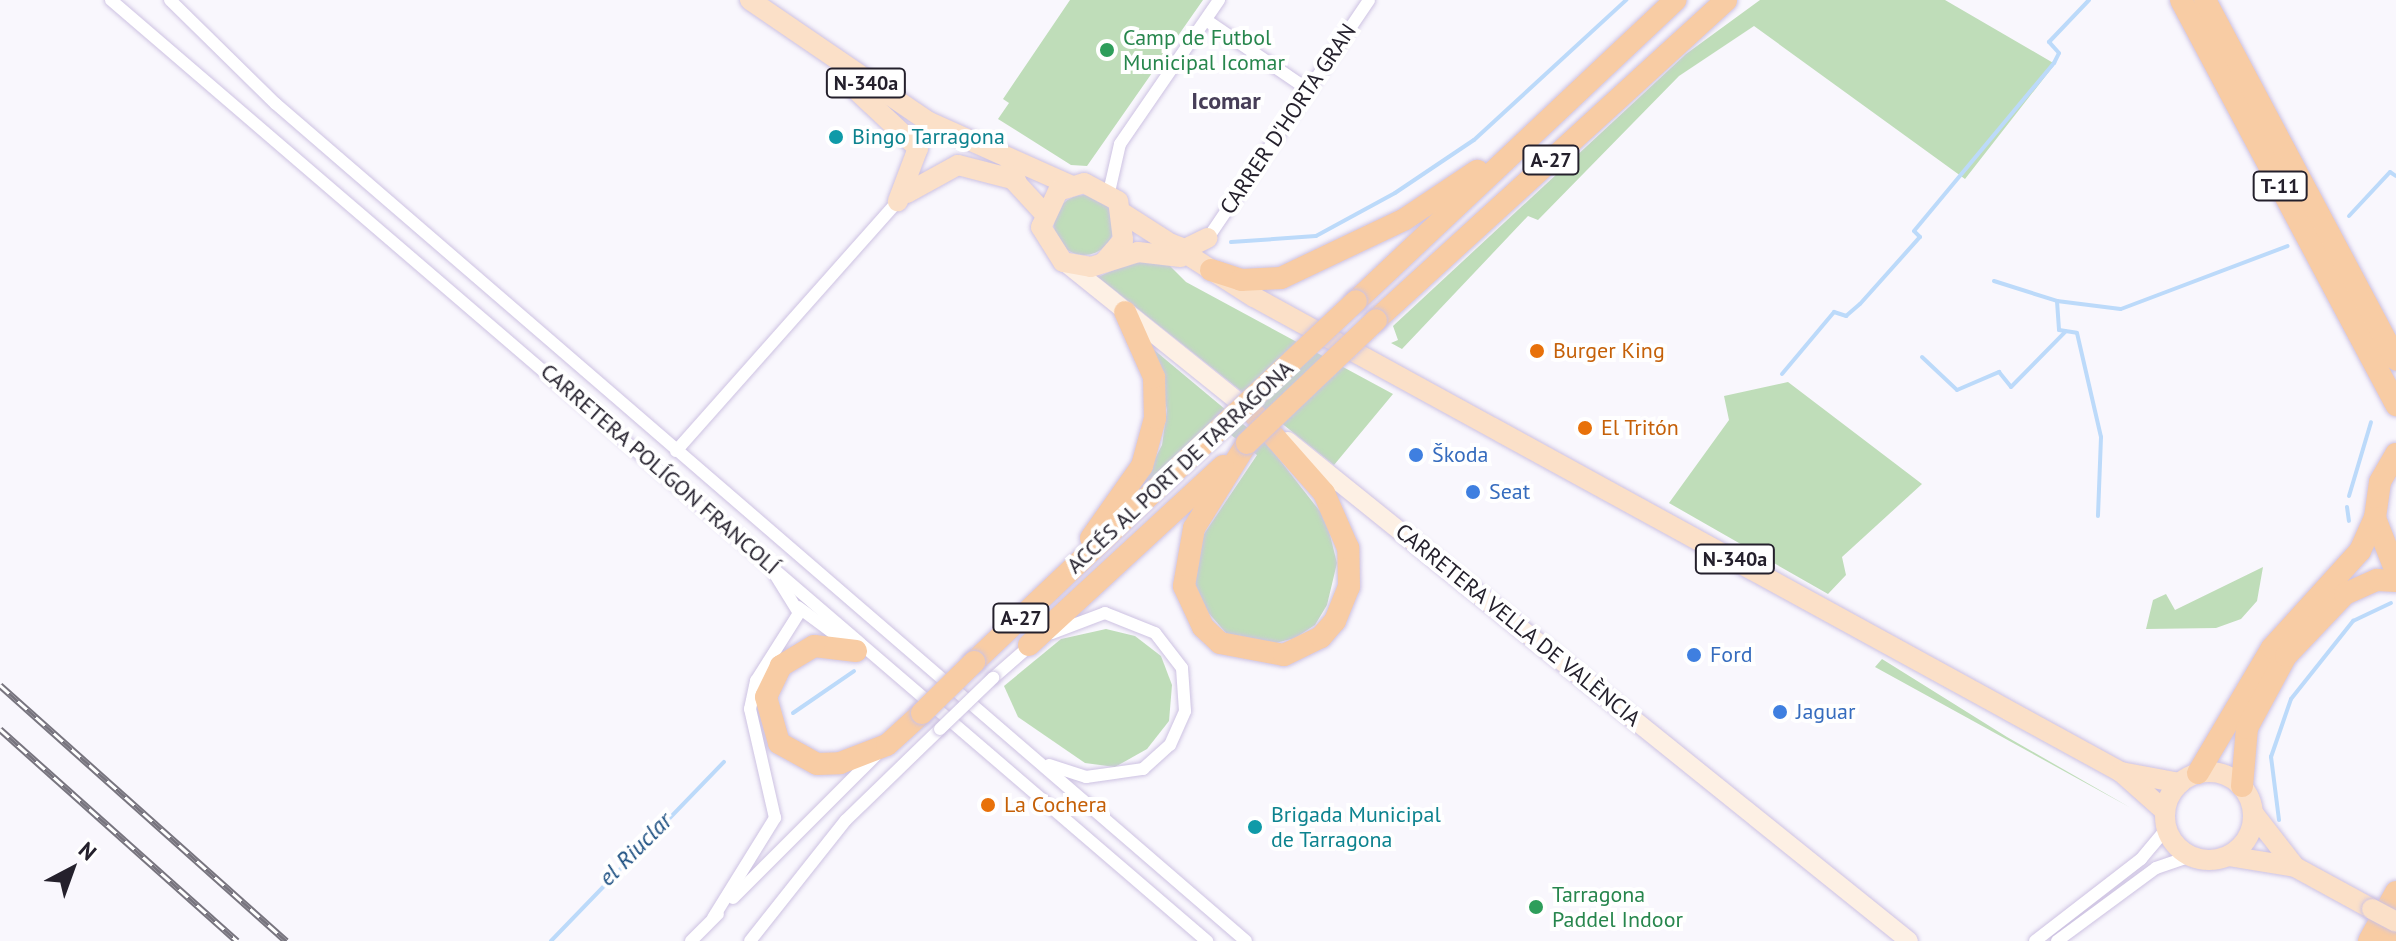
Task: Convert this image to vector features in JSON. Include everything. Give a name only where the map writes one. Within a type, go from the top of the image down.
[{"type":"highway","name":"ACCÉS AL PORT DE TARRAGONA","points":[[887,745],[1675,0]]},
{"type":"highway","name":"ACCÉS AL PORT DE TARRAGONA","points":[[1029,645],[1376,320],[1726,0]]},
{"type":"highway","name":"T-11","points":[[2181,0],[2388,366]]},
{"type":"highway","name":"T-11","points":[[2205,0],[2388,366],[2396,405]]},
{"type":"highway","points":[[1202,265],[1241,280],[1281,278],[1367,239],[1444,194],[1578,91]]},
{"type":"highway","points":[[1069,573],[1150,442],[1154,377],[1125,312]]},
{"type":"highway","points":[[1247,443],[1194,528],[1184,586],[1203,627],[1220,643],[1284,655],[1321,637],[1335,621],[1349,587],[1348,548],[1324,493],[1255,415]]},
{"type":"highway","points":[[2189,778],[2272,648],[2360,551],[2375,518],[2380,482],[2396,454]]},
{"type":"highway","points":[[2375,518],[2396,572]]},
{"type":"highway","points":[[2242,786],[2247,728],[2286,656],[2345,594],[2377,580],[2396,581]]},
{"type":"highway","points":[[856,651],[814,646],[781,666],[766,697],[770,728],[793,755],[817,764],[887,745]]},
{"type":"highway","points":[[2369,941],[2396,892]]},
{"type":"highway","points":[[2391,941],[2396,932]]},
{"type":"main road","name":"N-340a","points":[[750,0],[805,41],[959,138],[1016,180],[1043,212],[1043,241],[1067,264],[1104,262],[1138,252],[1202,265]]},
{"type":"main road","points":[[805,41],[918,148],[898,201]]},
{"type":"main road","name":"N-340a","points":[[959,138],[1070,185],[1109,192],[1124,214],[1202,265],[2121,772],[2166,819],[2191,856]]},
{"type":"main road","points":[[898,201],[939,170],[958,165],[1016,180]]},
{"type":"main road","points":[[1043,212],[1070,185]]},
{"type":"main road","points":[[1104,262],[1123,240],[1124,214]]},
{"type":"main road","points":[[1163,241],[1185,249],[1208,238]]},
{"type":"main road","name":"N-340a","points":[[2121,772],[2189,778],[2220,773],[2242,786]]},
{"type":"main road","points":[[2166,819],[2189,778]]},
{"type":"main road","points":[[2242,786],[2253,813],[2295,867]]},
{"type":"main road","points":[[2228,856],[2248,836],[2253,813]]},
{"type":"main road","points":[[2191,856],[2228,856],[2295,867],[2396,922]]},
{"type":"street","name":"CARRETERA POLÍGON FRANCOLÍ","points":[[111,0],[1207,941]]},
{"type":"street","name":"CARRETERA POLÍGON FRANCOLÍ","points":[[170,0],[276,104],[1246,941]]},
{"type":"street","points":[[1109,192],[1120,144],[1219,0]]},
{"type":"street","name":"CARRER D'HORTA GRAN","points":[[1208,238],[1369,0]]},
{"type":"street","points":[[1206,20],[1307,89]]},
{"type":"street","points":[[676,451],[898,201]]},
{"type":"street","name":"CARRETERA VELLA DE VALÈNCIA","points":[[1067,264],[1909,941]]},
{"type":"street","points":[[760,555],[798,607],[856,651],[904,678]]},
{"type":"street","points":[[713,918],[775,818],[752,694],[795,628],[798,607]]},
{"type":"street","points":[[1029,645],[1081,618],[1130,619],[1169,647],[1186,693],[1180,728],[1143,769],[1086,777],[1042,762]]},
{"type":"street","name":"ACCÉS AL PORT DE TARRAGONA","points":[[750,941],[846,820],[1029,645]]},
{"type":"street","name":"ACCÉS AL PORT DE TARRAGONA","points":[[691,941],[887,745]]},
{"type":"street","points":[[2035,941],[2141,859],[2166,819]]},
{"type":"street","points":[[2057,941],[2156,868],[2191,856]]},
{"type":"green space","name":"Camp de Futbol Municipal Icomar","points":[[1070,0],[1203,0],[1087,166],[1071,165],[998,119],[1009,103],[1003,99]]},
{"type":"green space","points":[[1760,0],[1945,0],[2055,64],[1965,179],[1754,26],[1679,76],[1538,220],[1528,216],[1402,349],[1391,343],[1398,340],[1393,326],[1686,54]]},
{"type":"green space","points":[[1084,195],[1096,197],[1105,204],[1112,213],[1112,237],[1105,246],[1096,253],[1084,255],[1072,253],[1063,246],[1056,237],[1054,225],[1056,213],[1063,204],[1072,197]]},
{"type":"green space","points":[[1134,261],[1168,264],[1186,282],[1393,394],[1334,465],[1098,277]]},
{"type":"green space","points":[[1153,349],[1268,445],[1326,519],[1337,563],[1327,605],[1315,625],[1295,638],[1272,644],[1227,634],[1198,601],[1193,575],[1196,546],[1257,455],[1213,421],[1139,490],[1162,445],[1167,410]]},
{"type":"green space","points":[[1788,382],[1922,484],[1842,557],[1846,575],[1828,594],[1669,503],[1729,420],[1724,396]]},
{"type":"green space","points":[[2263,567],[2257,601],[2241,619],[2216,628],[2146,629],[2153,600],[2166,594],[2175,610]]},
{"type":"green space","points":[[1106,629],[1135,636],[1161,656],[1172,685],[1169,721],[1147,749],[1115,767],[1085,763],[1018,717],[1004,686],[1061,639]]},
{"type":"green space","points":[[1882,659],[2007,737],[2131,808],[1875,667]]},
{"type":"waterway","points":[[1231,242],[1316,236],[1395,193],[1474,140],[1626,0]]},
{"type":"waterway","points":[[1782,374],[1834,312],[1846,316],[1860,304],[1920,237],[1914,231],[2054,63],[2059,53],[2049,42],[2089,0]]},
{"type":"waterway","points":[[2349,216],[2390,172],[2396,176]]},
{"type":"waterway","points":[[1994,281],[2057,301],[2121,309],[2288,246]]},
{"type":"waterway","points":[[2057,301],[2059,330],[2077,333],[2101,437],[2098,516]]},
{"type":"waterway","points":[[1922,357],[1957,390],[1999,372],[2011,387],[2066,331]]},
{"type":"waterway","points":[[2349,496],[2371,422]]},
{"type":"waterway","points":[[2347,507],[2349,521]]},
{"type":"waterway","points":[[2279,820],[2271,757],[2291,699],[2353,621],[2391,603]]},
{"type":"waterway","name":"el Riuclar","points":[[793,713],[854,671]]},
{"type":"waterway","name":"el Riuclar","points":[[551,941],[724,762]]},
{"type":"railway","points":[[0,685],[286,941]]},
{"type":"railway","points":[[0,729],[237,941]]},
{"type":"place","name":"Camp de Futbol Municipal Icomar","points":[[1107,50]]},
{"type":"place","name":"Bingo Tarragona","points":[[836,137]]},
{"type":"place","name":"Burger King","points":[[1537,351]]},
{"type":"place","name":"El Tritón","points":[[1585,428]]},
{"type":"place","name":"Škoda","points":[[1416,455]]},
{"type":"place","name":"Seat","points":[[1473,492]]},
{"type":"place","name":"Ford","points":[[1694,655]]},
{"type":"place","name":"Jaguar","points":[[1780,712]]},
{"type":"place","name":"La Cochera","points":[[988,805]]},
{"type":"place","name":"Brigada Municipal de Tarragona","points":[[1255,827]]},
{"type":"place","name":"Tarragona Paddel Indoor","points":[[1536,907]]},
{"type":"district","name":"Icomar","points":[[1226,101]]}]
